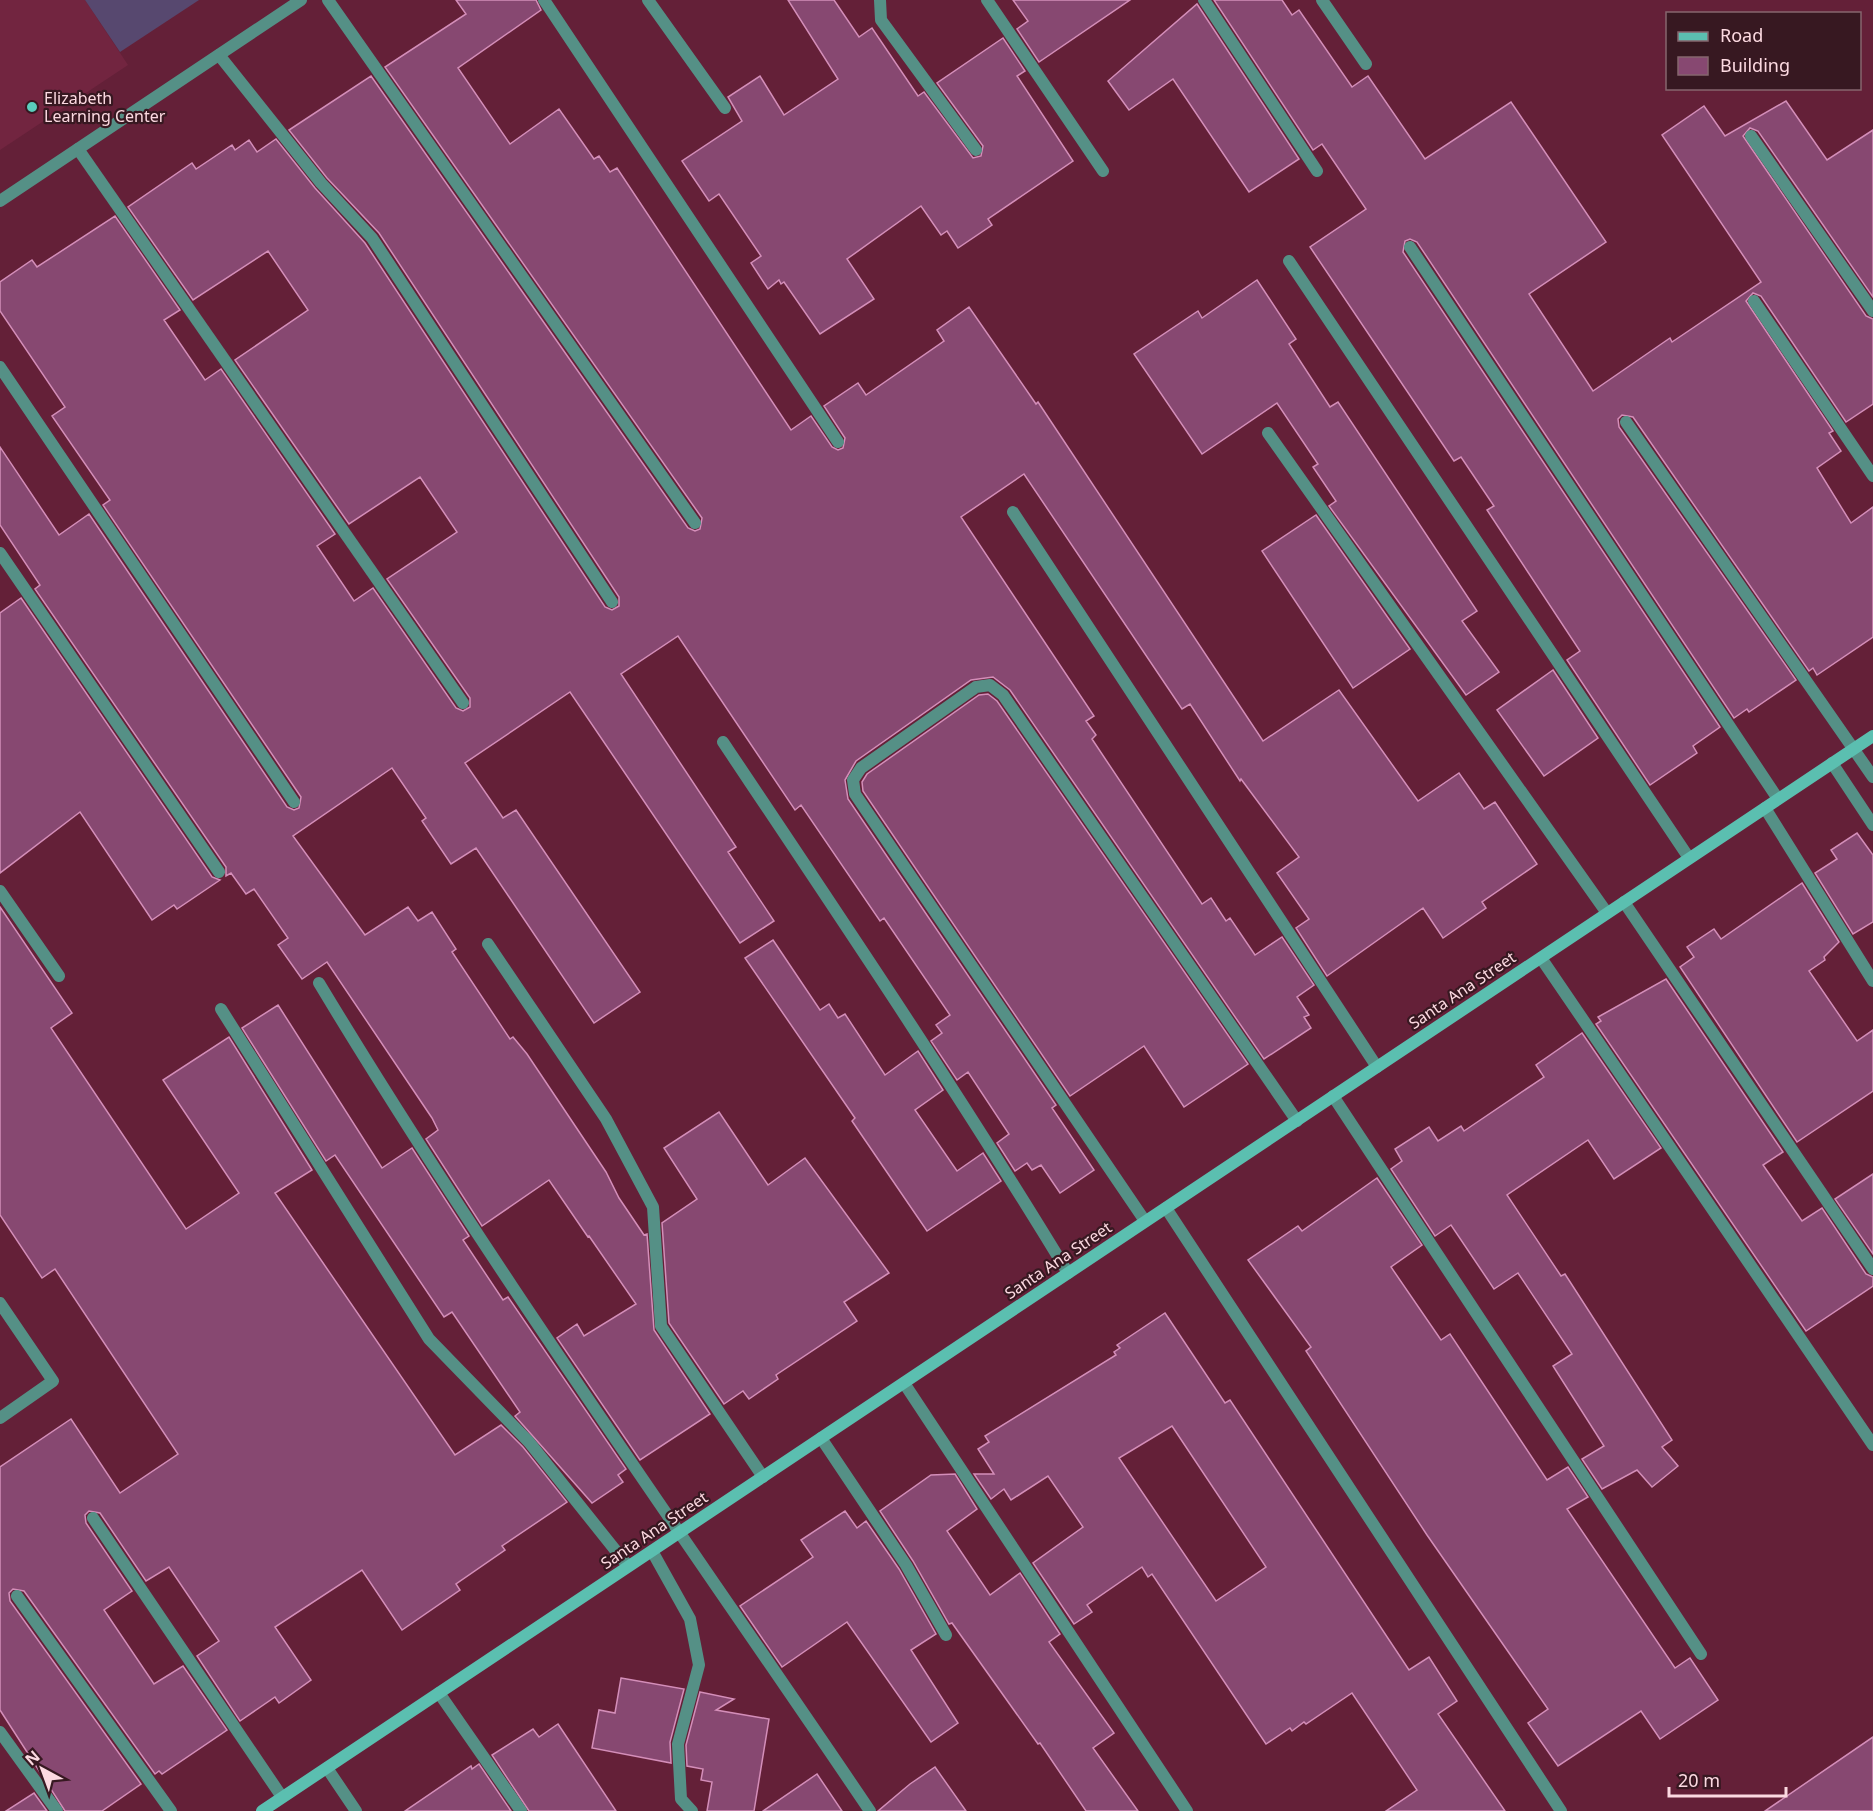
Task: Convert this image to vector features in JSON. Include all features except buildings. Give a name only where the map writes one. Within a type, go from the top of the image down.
[{"type":"street","points":[[0,201],[301,0]]},
{"type":"street","points":[[328,0],[695,523]]},
{"type":"street","points":[[544,0],[838,442]]},
{"type":"street","points":[[648,0],[725,108]]},
{"type":"street","points":[[880,0],[881,20],[976,150]]},
{"type":"street","points":[[987,0],[1103,171]]},
{"type":"street","points":[[1204,0],[1317,171]]},
{"type":"street","points":[[1322,0],[1366,64]]},
{"type":"street","points":[[219,55],[321,183],[372,238],[612,602]]},
{"type":"street","points":[[1751,136],[1873,311]]},
{"type":"street","points":[[78,149],[463,703]]},
{"type":"street","points":[[1410,247],[1778,799]]},
{"type":"street","points":[[1289,261],[1689,858]]},
{"type":"street","points":[[1755,301],[1873,476]]},
{"type":"street","points":[[0,367],[294,802]]},
{"type":"street","points":[[1626,422],[1873,777]]},
{"type":"street","points":[[1268,433],[1607,913]]},
{"type":"street","points":[[1013,512],[1377,1067]]},
{"type":"street","points":[[0,553],[219,872]]},
{"type":"street","points":[[1145,1221],[855,794],[853,780],[861,768],[976,687],[990,685],[1003,695],[1297,1121]]},
{"type":"street","name":"Santa Ana Street","points":[[261,1811],[1873,736]]},
{"type":"street","points":[[723,742],[1011,1178],[1068,1273]]},
{"type":"street","points":[[1832,763],[1873,825]]},
{"type":"street","points":[[1765,808],[1873,981]]},
{"type":"street","points":[[0,891],[59,976]]},
{"type":"street","points":[[1624,902],[1873,1269]]},
{"type":"street","points":[[488,944],[606,1119],[653,1207],[661,1326],[763,1477]]},
{"type":"street","points":[[1541,958],[1873,1445]]},
{"type":"street","points":[[319,983],[360,1051],[544,1333],[870,1811]]},
{"type":"street","points":[[221,1009],[429,1339],[530,1442],[628,1566]]},
{"type":"street","points":[[1333,1096],[1701,1654]]},
{"type":"street","points":[[1166,1208],[1561,1811]]},
{"type":"street","points":[[0,1303],[53,1381],[0,1418]]},
{"type":"street","points":[[904,1383],[1187,1811]]},
{"type":"street","points":[[821,1437],[906,1565],[946,1635]]},
{"type":"street","points":[[93,1518],[282,1797]]},
{"type":"street","points":[[652,1551],[690,1619],[699,1665],[678,1744],[681,1799],[692,1811]]},
{"type":"street","points":[[16,1596],[171,1811]]},
{"type":"street","points":[[439,1693],[521,1811]]},
{"type":"street","points":[[0,1732],[57,1811]]},
{"type":"street","points":[[327,1768],[356,1811]]},
{"type":"shaded area","name":"Elizabeth Learning Center","points":[[0,0],[85,0],[128,65],[0,150]]},
{"type":"shaded area","points":[[85,0],[199,0],[120,52]]},
{"type":"place","name":"Elizabeth Learning Center","points":[[32,107]]}]
